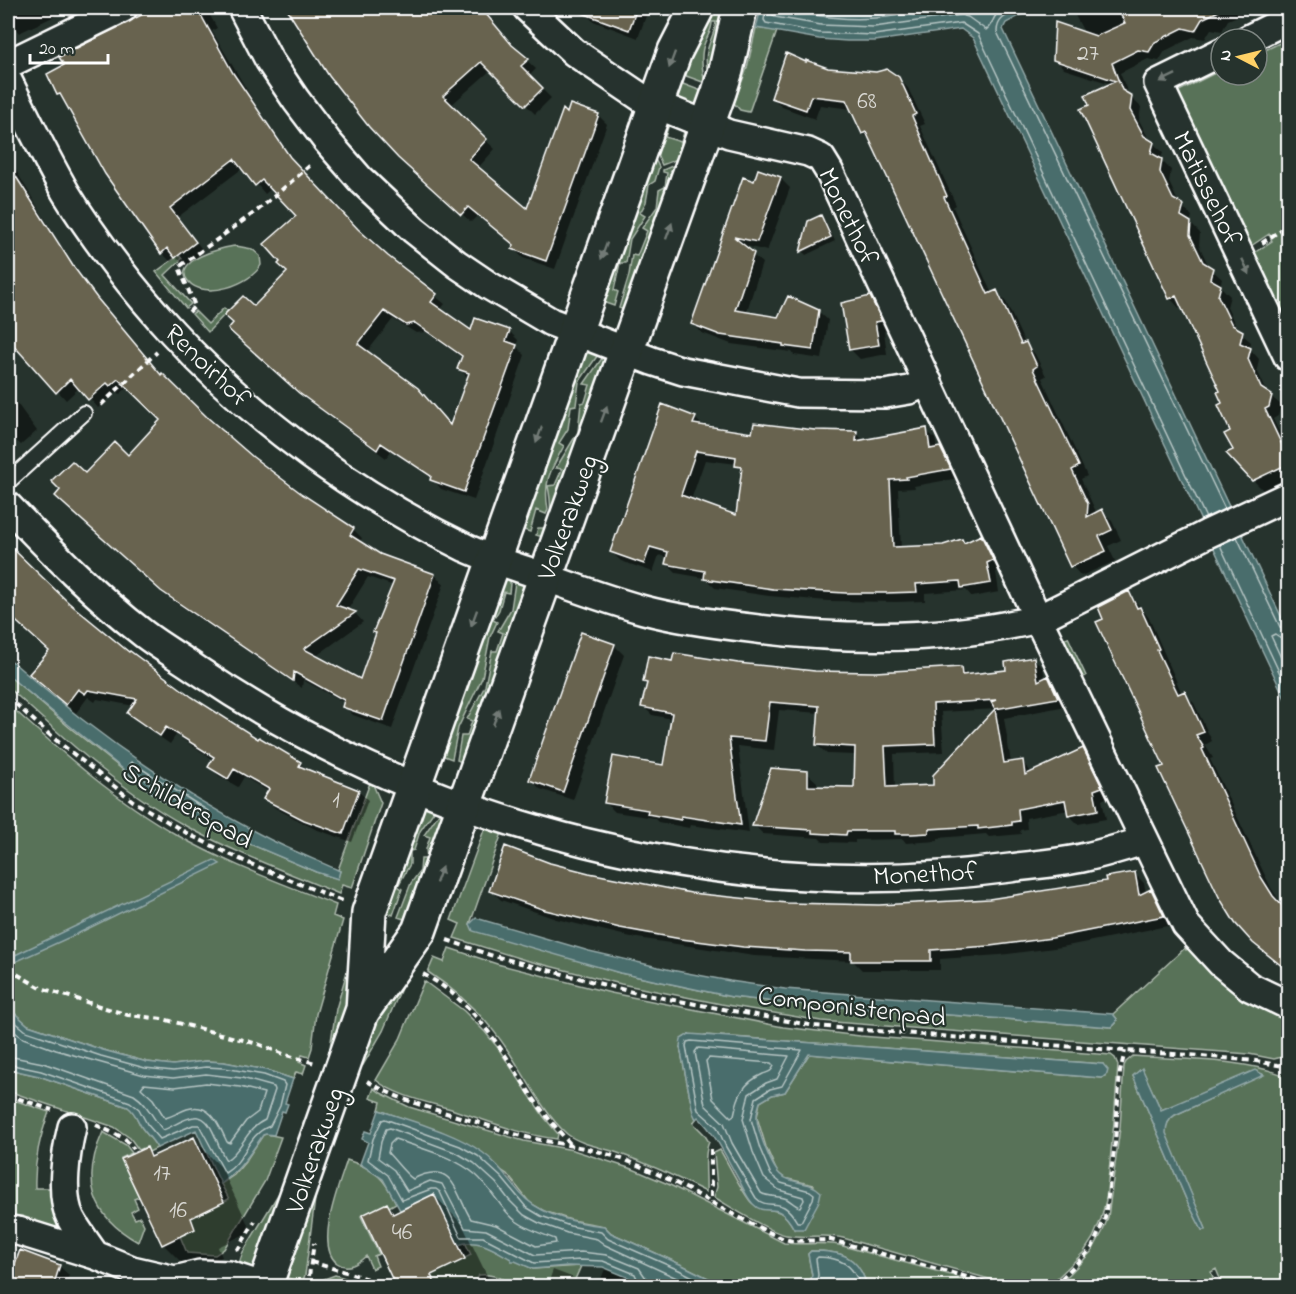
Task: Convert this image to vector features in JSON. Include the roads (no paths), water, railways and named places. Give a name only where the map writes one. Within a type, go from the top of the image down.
[{"type":"street","points":[[8,64],[123,8]]},
{"type":"street","points":[[242,8],[269,60],[331,146],[360,179],[414,230],[457,264],[551,322],[683,371],[798,393],[885,394],[909,390],[928,382]]},
{"type":"street","points":[[527,8],[574,52],[656,106]]},
{"type":"street","name":"Volkerakweg","points":[[264,1287],[362,1012],[369,912],[675,51],[697,8]]},
{"type":"street","name":"Volkerakweg","points":[[362,1012],[419,931],[726,70],[739,14]]},
{"type":"street","points":[[1269,28],[1288,19]]},
{"type":"street","name":"Matissehof","points":[[1209,58],[1158,83],[1288,357]]},
{"type":"street","name":"Renoirhof","points":[[8,81],[67,195],[116,264],[175,335],[217,377],[274,427],[376,499],[469,549],[545,577]]},
{"type":"street","name":"Monethof","points":[[414,786],[590,845],[700,866],[795,875],[876,877],[960,874],[1087,857],[1144,842],[821,158],[808,152],[729,134],[656,106]]},
{"type":"street","points":[[545,577],[646,610],[716,624],[803,634],[854,637],[902,636],[1012,625],[1038,619],[1288,496]]},
{"type":"street","points":[[8,506],[65,563],[154,640],[231,693],[305,736],[382,774],[414,786]]},
{"type":"street","points":[[1144,842],[1186,925],[1202,944],[1250,987],[1288,1005]]},
{"type":"street","points":[[72,1127],[65,1154],[64,1185],[70,1217],[95,1255]]},
{"type":"street","points":[[8,1232],[18,1231],[95,1255],[132,1270],[176,1280],[200,1274],[229,1275],[264,1287]]},
{"type":"lane","points":[[8,482],[84,413]]},
{"type":"water","points":[[761,8],[1034,8],[1006,23],[1003,29],[1288,631],[1288,705],[973,38],[961,29],[875,41],[819,39],[756,28]]},
{"type":"water","points":[[8,658],[101,734],[167,780],[271,840],[340,871],[338,879],[243,841],[161,800],[11,678],[8,675]]},
{"type":"water","points":[[214,860],[220,864],[15,962],[13,956]]},
{"type":"water","points":[[476,918],[589,951],[730,981],[785,989],[1113,1014],[1117,1019],[1112,1027],[785,1003],[732,997],[620,973],[473,931],[470,924]]},
{"type":"water","points":[[8,1007],[28,1025],[147,1062],[173,1065],[206,1061],[224,1062],[266,1070],[293,1079],[285,1103],[288,1104],[285,1112],[282,1111],[274,1135],[263,1135],[239,1168],[221,1184],[196,1130],[157,1148],[128,1107],[39,1076],[8,1069]]},
{"type":"water","points":[[689,1034],[1103,1064],[1108,1070],[1102,1078],[809,1054],[785,1092],[772,1095],[760,1102],[757,1114],[762,1138],[778,1172],[787,1179],[812,1186],[821,1192],[819,1201],[804,1229],[794,1229],[782,1214],[777,1211],[763,1210],[753,1204],[716,1139],[698,1117],[696,1119],[680,1047],[681,1039]]},
{"type":"water","points":[[1142,1068],[1161,1110],[1255,1070],[1264,1075],[1175,1115],[1166,1127],[1166,1133],[1205,1230],[1202,1230],[1186,1199],[1133,1076]]},
{"type":"water","points":[[379,1110],[458,1138],[482,1152],[493,1161],[528,1201],[548,1213],[581,1223],[604,1226],[611,1233],[724,1286],[639,1286],[630,1282],[632,1279],[603,1267],[567,1266],[533,1269],[511,1261],[486,1246],[473,1243],[458,1245],[434,1194],[400,1210],[383,1179],[360,1164],[368,1142],[362,1139],[365,1131],[371,1133]]},
{"type":"water","points":[[811,1251],[831,1252],[847,1257],[859,1267],[867,1286],[810,1286],[812,1275],[808,1254]]}]
